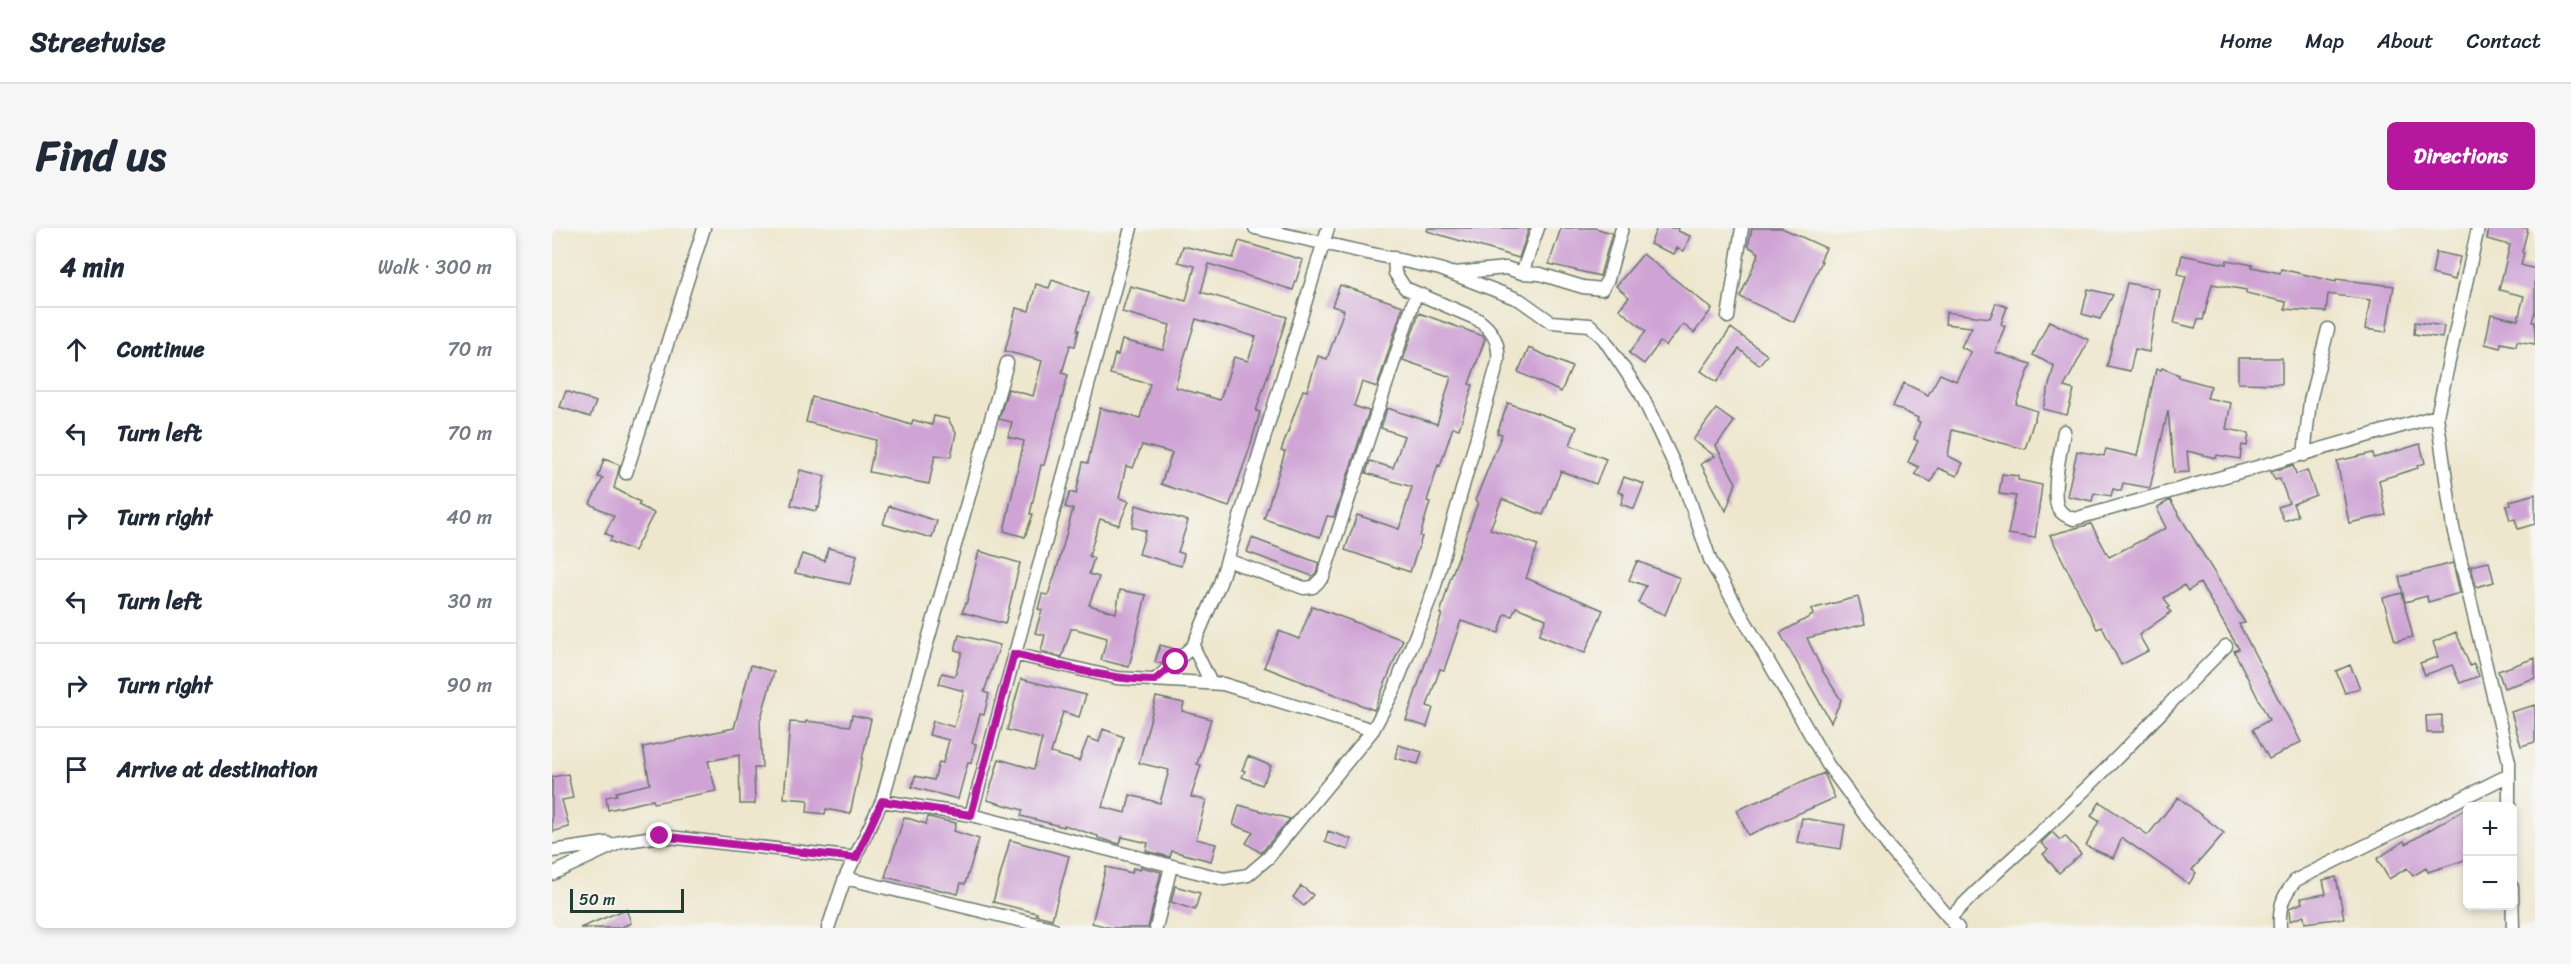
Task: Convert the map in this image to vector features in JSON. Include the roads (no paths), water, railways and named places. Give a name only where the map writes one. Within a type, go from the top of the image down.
[{"type":"street","points":[[626,473],[704,228]]},
{"type":"street","points":[[971,815],[1131,228]]},
{"type":"street","points":[[1255,228],[1394,258],[1451,273],[1520,300],[1551,322],[1590,325],[1605,339],[1641,394],[1685,487],[1711,562],[1828,765],[1891,850],[1954,923],[1986,880],[2101,775],[2226,646]]},
{"type":"street","points":[[1155,680],[1192,646],[1216,593],[1328,228]]},
{"type":"street","points":[[1522,273],[1538,228]]},
{"type":"street","points":[[1451,273],[1506,268],[1602,290],[1608,279],[1622,228]]},
{"type":"street","points":[[1728,317],[1742,228]]},
{"type":"street","points":[[2478,228],[2437,416],[2453,528],[2509,762],[2509,802]]},
{"type":"street","points":[[882,801],[971,815],[1224,879],[1237,878],[1257,869],[1373,730],[1394,690],[1434,589],[1499,350],[1492,333],[1478,319],[1416,294],[1399,282],[1395,273],[1394,258]]},
{"type":"street","points":[[1227,560],[1304,588],[1313,587],[1323,577],[1416,294]]},
{"type":"street","points":[[2304,455],[2310,401],[2328,329]]},
{"type":"street","points":[[828,928],[845,878],[882,801],[1006,363]]},
{"type":"street","points":[[2064,430],[2056,489],[2057,506],[2063,515],[2074,519],[2304,455],[2381,430],[2437,416]]},
{"type":"street","points":[[1192,646],[1211,683]]},
{"type":"street","points":[[1014,654],[1117,678],[1211,683],[1255,693],[1373,730]]},
{"type":"street","points":[[2280,928],[2279,910],[2284,894],[2296,880],[2509,775]]},
{"type":"street","points":[[552,851],[660,836],[856,858]]},
{"type":"street","points":[[552,874],[626,841]]},
{"type":"street","points":[[1156,928],[1171,866]]},
{"type":"street","points":[[845,878],[1052,928]]},
{"type":"street","points":[[2513,910],[2513,928]]}]
